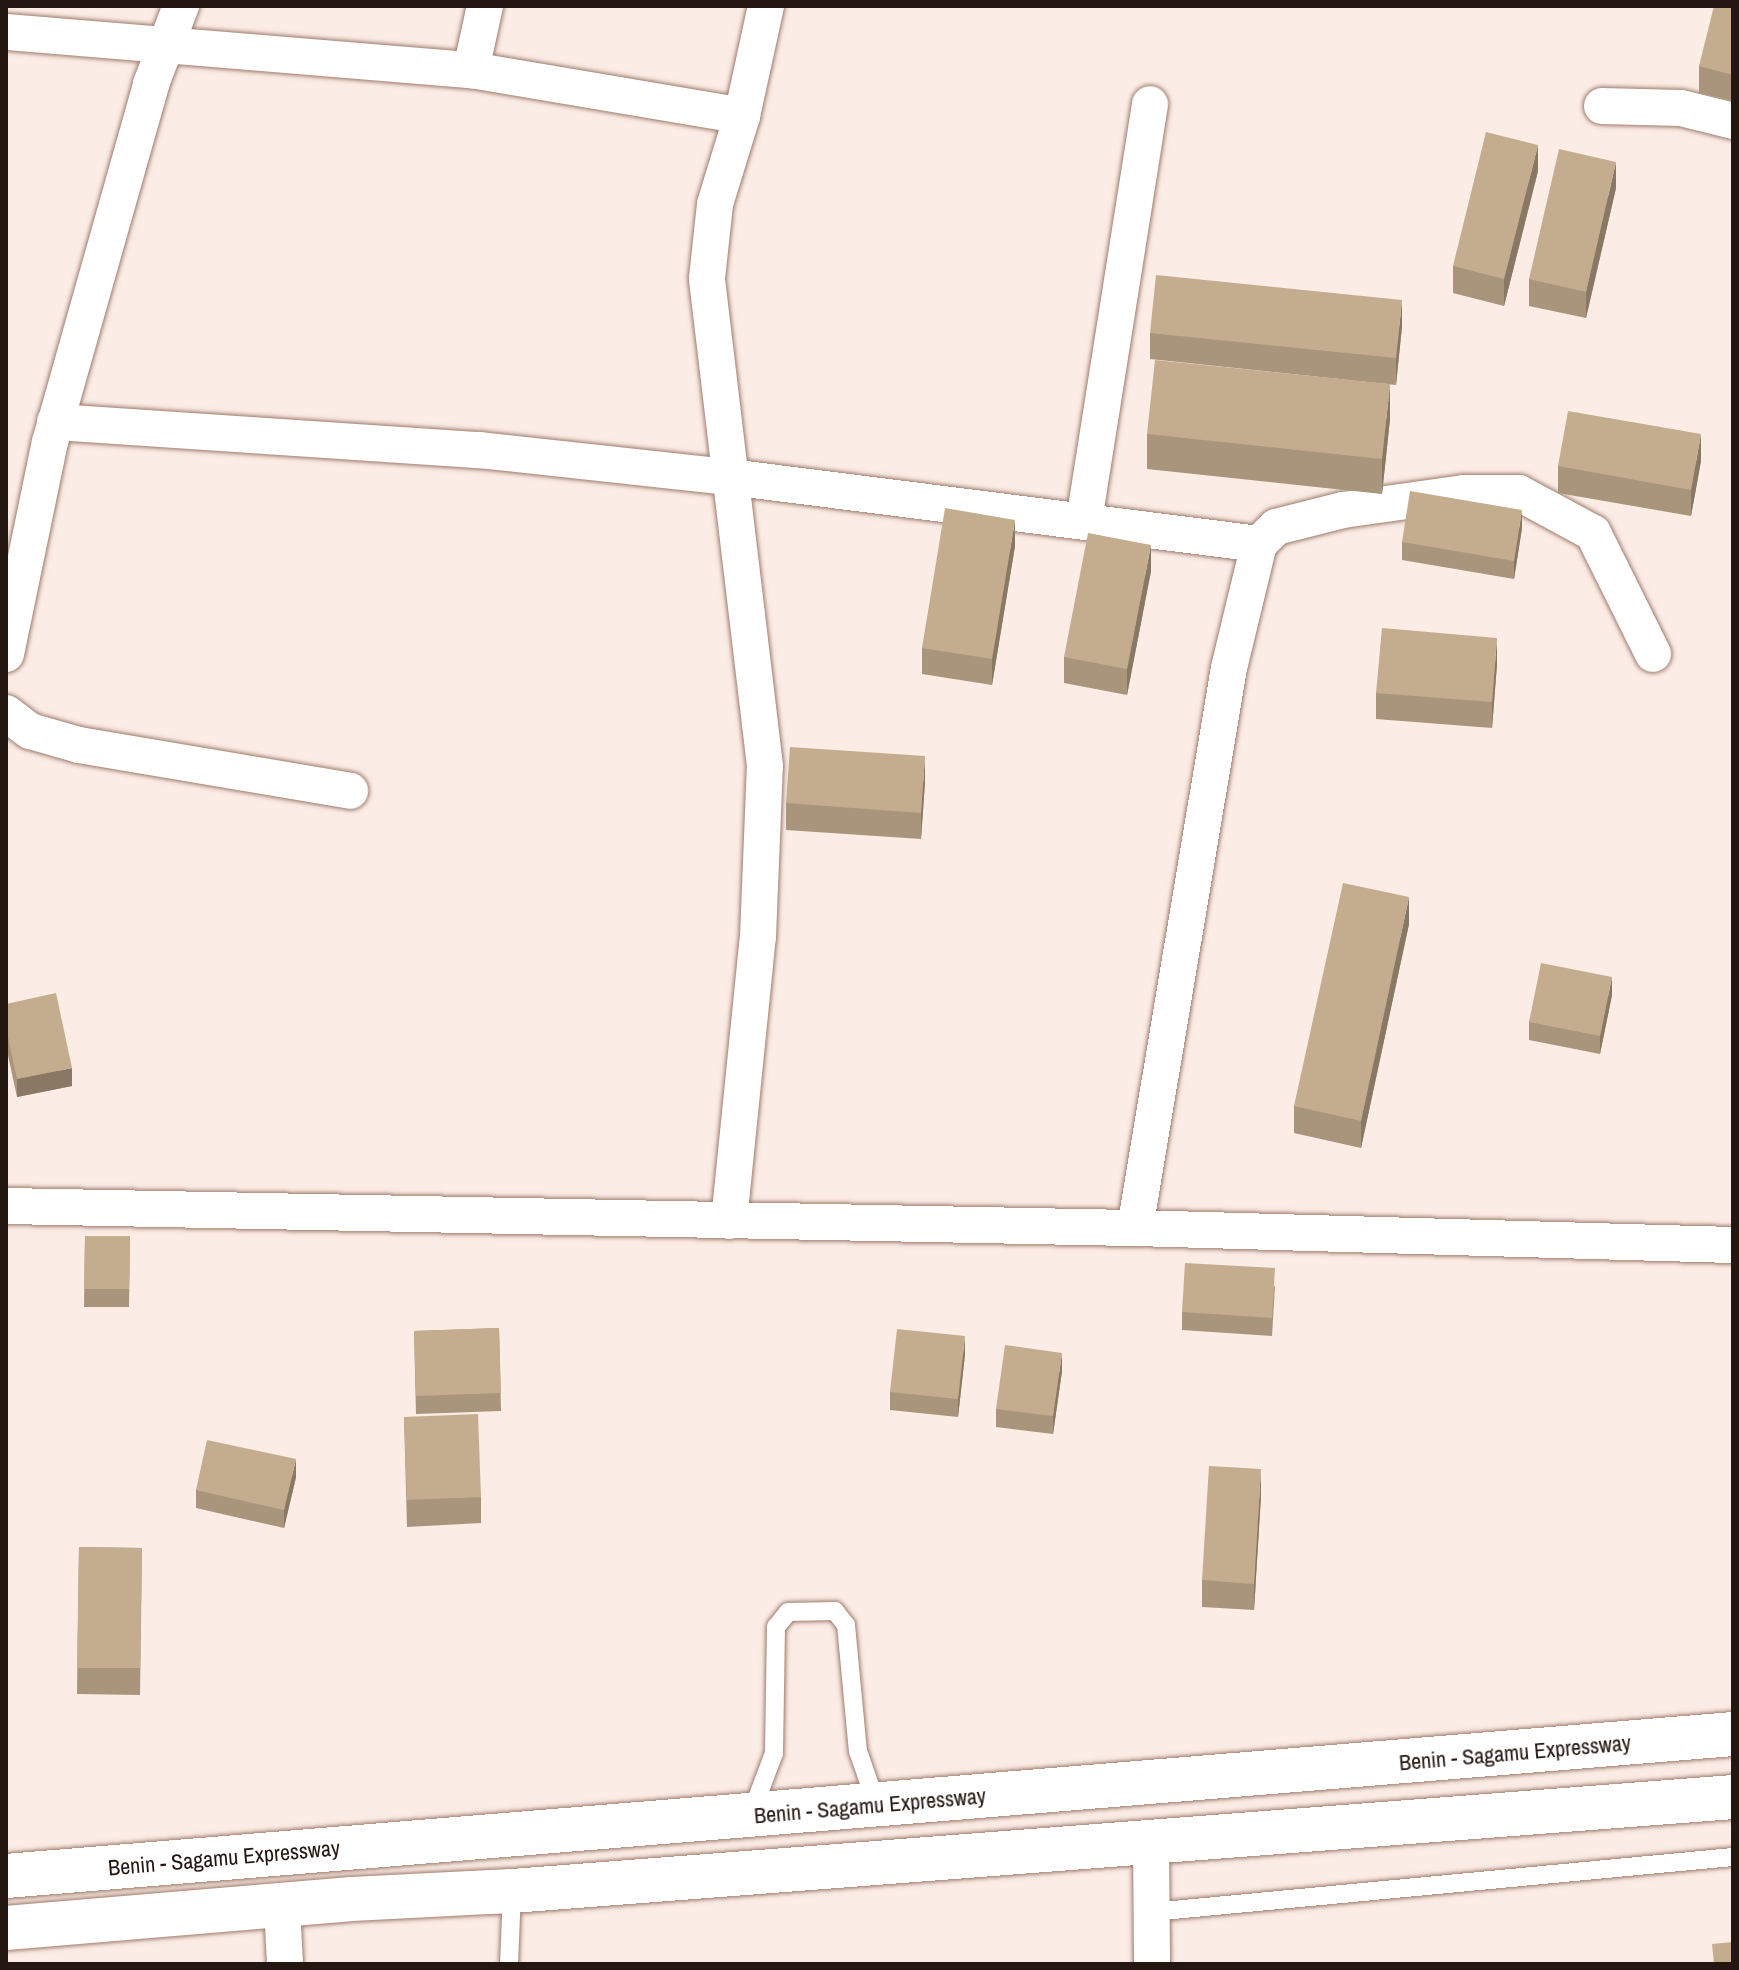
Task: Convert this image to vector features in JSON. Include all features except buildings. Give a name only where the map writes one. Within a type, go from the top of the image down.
[{"type":"highway","name":"Benin - Sagamu Expressway","points":[[6,1876],[1733,1734]]},
{"type":"highway","points":[[6,1928],[1733,1797]]},
{"type":"street","points":[[6,654],[55,422],[151,84],[168,48],[181,6]]},
{"type":"street","points":[[471,70],[485,6]]},
{"type":"street","points":[[729,1221],[758,937],[765,766],[707,278],[715,204],[742,116],[766,6]]},
{"type":"street","points":[[6,32],[168,48],[471,70],[742,116]]},
{"type":"street","points":[[1084,521],[1150,104]]},
{"type":"street","points":[[1602,106],[1681,108],[1733,121]]},
{"type":"street","points":[[55,422],[377,441],[730,477],[1259,544]]},
{"type":"street","points":[[1135,1228],[1229,668],[1259,544],[1276,527],[1343,510],[1464,493],[1519,493],[1593,533],[1653,654]]},
{"type":"street","points":[[6,713],[30,731],[79,745],[350,791]]},
{"type":"street","points":[[6,1206],[1135,1228],[1733,1245]]},
{"type":"street","points":[[1151,1842],[1152,1964]]},
{"type":"street","points":[[282,1905],[285,1964]]},
{"type":"lane","points":[[750,1816],[774,1753],[776,1627],[788,1612],[835,1611],[846,1625],[858,1751],[877,1806]]},
{"type":"lane","points":[[1152,1912],[1733,1857]]},
{"type":"lane","points":[[509,1964],[512,1891]]}]
